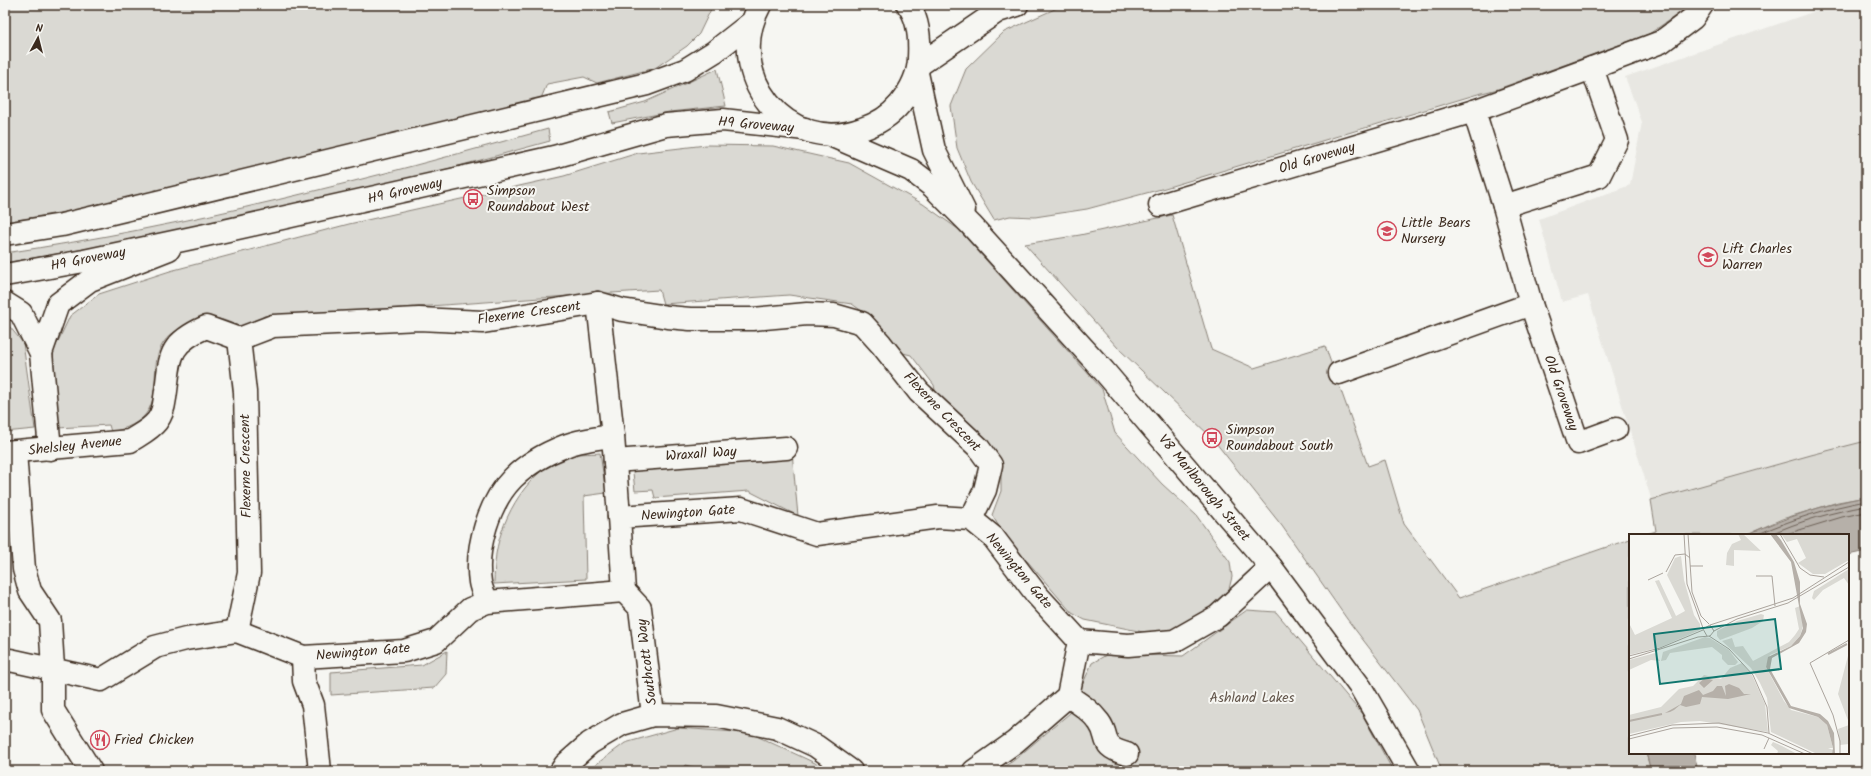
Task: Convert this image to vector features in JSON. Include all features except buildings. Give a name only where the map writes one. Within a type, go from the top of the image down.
[{"type":"street","points":[[754,12],[748,44],[750,66],[757,87],[769,105],[785,120],[805,130],[830,135],[853,133],[874,125],[893,112],[908,94],[918,69],[920,36],[908,5]]},
{"type":"street","points":[[918,69],[998,11],[1017,5]]},
{"type":"street","name":"Old Groveway","points":[[1160,205],[1474,111],[1592,68],[1661,42],[1693,18],[1702,5]]},
{"type":"street","points":[[5,234],[62,226],[648,84],[685,70],[714,52],[754,12]]},
{"type":"street","points":[[1504,206],[1599,176],[1617,140],[1592,68]]},
{"type":"street","name":"V8 Marlborough Street","points":[[918,69],[934,150],[971,225]]},
{"type":"street","name":"Old Groveway","points":[[1474,111],[1504,206],[1531,304],[1578,443],[1616,429]]},
{"type":"street","name":"H9 Groveway","points":[[5,275],[84,261],[206,235],[554,157],[666,125],[723,120],[805,130]]},
{"type":"street","name":"V8 Marlborough Street","points":[[830,135],[911,170],[932,186],[971,225],[1104,371],[1271,567],[1361,688],[1409,771]]},
{"type":"street","points":[[41,353],[58,304],[90,280],[206,235]]},
{"type":"street","points":[[5,303],[20,313],[41,353],[50,449]]},
{"type":"street","points":[[598,304],[613,436],[624,591]]},
{"type":"street","name":"Flexerne Crescent","points":[[237,631],[248,573],[245,392],[239,339],[273,326],[420,319],[483,322],[598,304],[622,310],[668,317],[753,319],[807,314],[834,315],[862,323],[881,344],[919,392],[978,448],[991,465],[985,490],[971,519]]},
{"type":"street","points":[[1339,373],[1531,304]]},
{"type":"street","name":"Shelsley Avenue","points":[[10,452],[130,441],[146,432],[158,420],[164,406],[168,365],[174,350],[188,335],[206,327],[239,339]]},
{"type":"street","points":[[487,602],[480,582],[481,550],[488,518],[504,490],[514,478],[538,459],[565,445],[613,436]]},
{"type":"street","name":"Wraxall Way","points":[[615,461],[786,448]]},
{"type":"street","points":[[10,452],[24,569],[30,591],[50,621],[53,668],[53,710],[91,771]]},
{"type":"street","name":"Newington Gate","points":[[619,517],[741,509],[817,534],[938,517],[971,519],[993,537],[1038,596],[1079,641]]},
{"type":"street","points":[[974,771],[1015,742],[1068,696],[1079,641],[1128,645],[1174,641],[1218,616],[1271,567]]},
{"type":"street","name":"Newington Gate","points":[[237,631],[303,657],[404,651],[436,641],[470,609],[487,602],[624,591]]},
{"type":"street","name":"Southcott Way","points":[[624,591],[640,608],[653,715]]},
{"type":"street","points":[[5,662],[10,660],[53,668],[101,680],[155,647],[186,639],[237,631]]},
{"type":"street","points":[[303,657],[304,681],[313,705],[320,771]]},
{"type":"street","points":[[1068,696],[1089,709],[1100,724],[1106,743],[1117,752],[1127,754]]},
{"type":"street","points":[[561,771],[565,765],[590,743],[622,724],[653,715],[716,716],[777,728],[816,746],[851,771]]},
{"type":"shaded area","name":"Lift Charles Warren","points":[[1833,5],[1866,5],[1866,441],[1745,473],[1653,505],[1588,295],[1562,302],[1539,219],[1630,185],[1642,122],[1625,77]]},
{"type":"green space","points":[[5,5],[713,5],[699,34],[687,46],[655,68],[597,83],[584,77],[547,84],[540,101],[76,210],[5,222]]},
{"type":"green space","points":[[1071,5],[1686,5],[1681,12],[1649,34],[1498,89],[1165,188],[1087,209],[1035,217],[1010,216],[994,220],[971,182],[957,148],[951,106],[966,69],[1004,32],[1057,8]]},
{"type":"green space","points":[[717,69],[726,106],[669,112],[612,123],[609,112],[645,102]]},
{"type":"green space","points":[[548,129],[550,141],[366,190],[223,222],[5,263],[5,253],[142,229],[278,200],[414,166]]},
{"type":"green space","points":[[706,145],[773,146],[849,163],[923,204],[958,229],[1102,389],[1115,433],[1162,484],[1196,515],[1230,562],[1232,577],[1228,593],[1213,607],[1170,634],[1143,632],[1085,620],[1072,613],[1003,533],[992,515],[1001,491],[1001,469],[998,455],[955,410],[937,400],[934,385],[911,355],[895,351],[873,319],[852,304],[789,295],[663,304],[659,290],[363,311],[264,316],[250,325],[244,326],[211,318],[183,327],[166,339],[157,357],[153,399],[146,414],[138,422],[111,432],[109,425],[58,428],[53,352],[70,316],[99,294],[170,271],[349,224],[564,176],[638,153]]},
{"type":"green space","points":[[1172,215],[1211,349],[1254,368],[1325,346],[1368,466],[1385,460],[1404,524],[1459,598],[1629,539],[1629,754],[1646,754],[1651,771],[1442,771],[1417,710],[1347,619],[1282,526],[1212,438],[1118,348],[1025,244],[1080,235]]},
{"type":"green space","points":[[5,321],[23,343],[35,429],[5,432]]},
{"type":"green space","points":[[1866,441],[1866,497],[1838,502],[1782,519],[1748,534],[1646,534],[1656,531],[1651,500]]},
{"type":"green space","points":[[792,452],[798,516],[749,491],[655,498],[653,490],[635,491],[632,463]]},
{"type":"green space","points":[[600,453],[606,493],[584,496],[586,579],[494,584],[496,554],[504,524],[511,510],[529,483],[553,462],[567,456]]},
{"type":"green space","name":"Ashland Lakes","points":[[1247,610],[1276,612],[1362,714],[1393,771],[997,771],[1013,761],[1070,713],[1092,663],[1108,654],[1183,656]]},
{"type":"green space","points":[[447,651],[446,674],[434,688],[331,695],[331,672],[422,665]]},
{"type":"green space","points":[[678,728],[750,733],[815,763],[827,771],[587,771],[625,743]]},
{"type":"water","points":[[1866,497],[1866,551],[1849,555],[1849,534],[1748,534],[1805,512]]},
{"type":"water","points":[[1646,754],[1694,754],[1698,771],[1651,771]]},
{"type":"water","points":[[685,765],[709,771],[681,771]]},
{"type":"place","name":"Simpson Roundabout West","points":[[473,199]]},
{"type":"place","name":"Little Bears Nursery","points":[[1387,231]]},
{"type":"place","name":"Lift Charles Warren","points":[[1708,257]]},
{"type":"place","name":"Simpson Roundabout South","points":[[1212,438]]},
{"type":"place","name":"Fried Chicken","points":[[100,740]]}]
